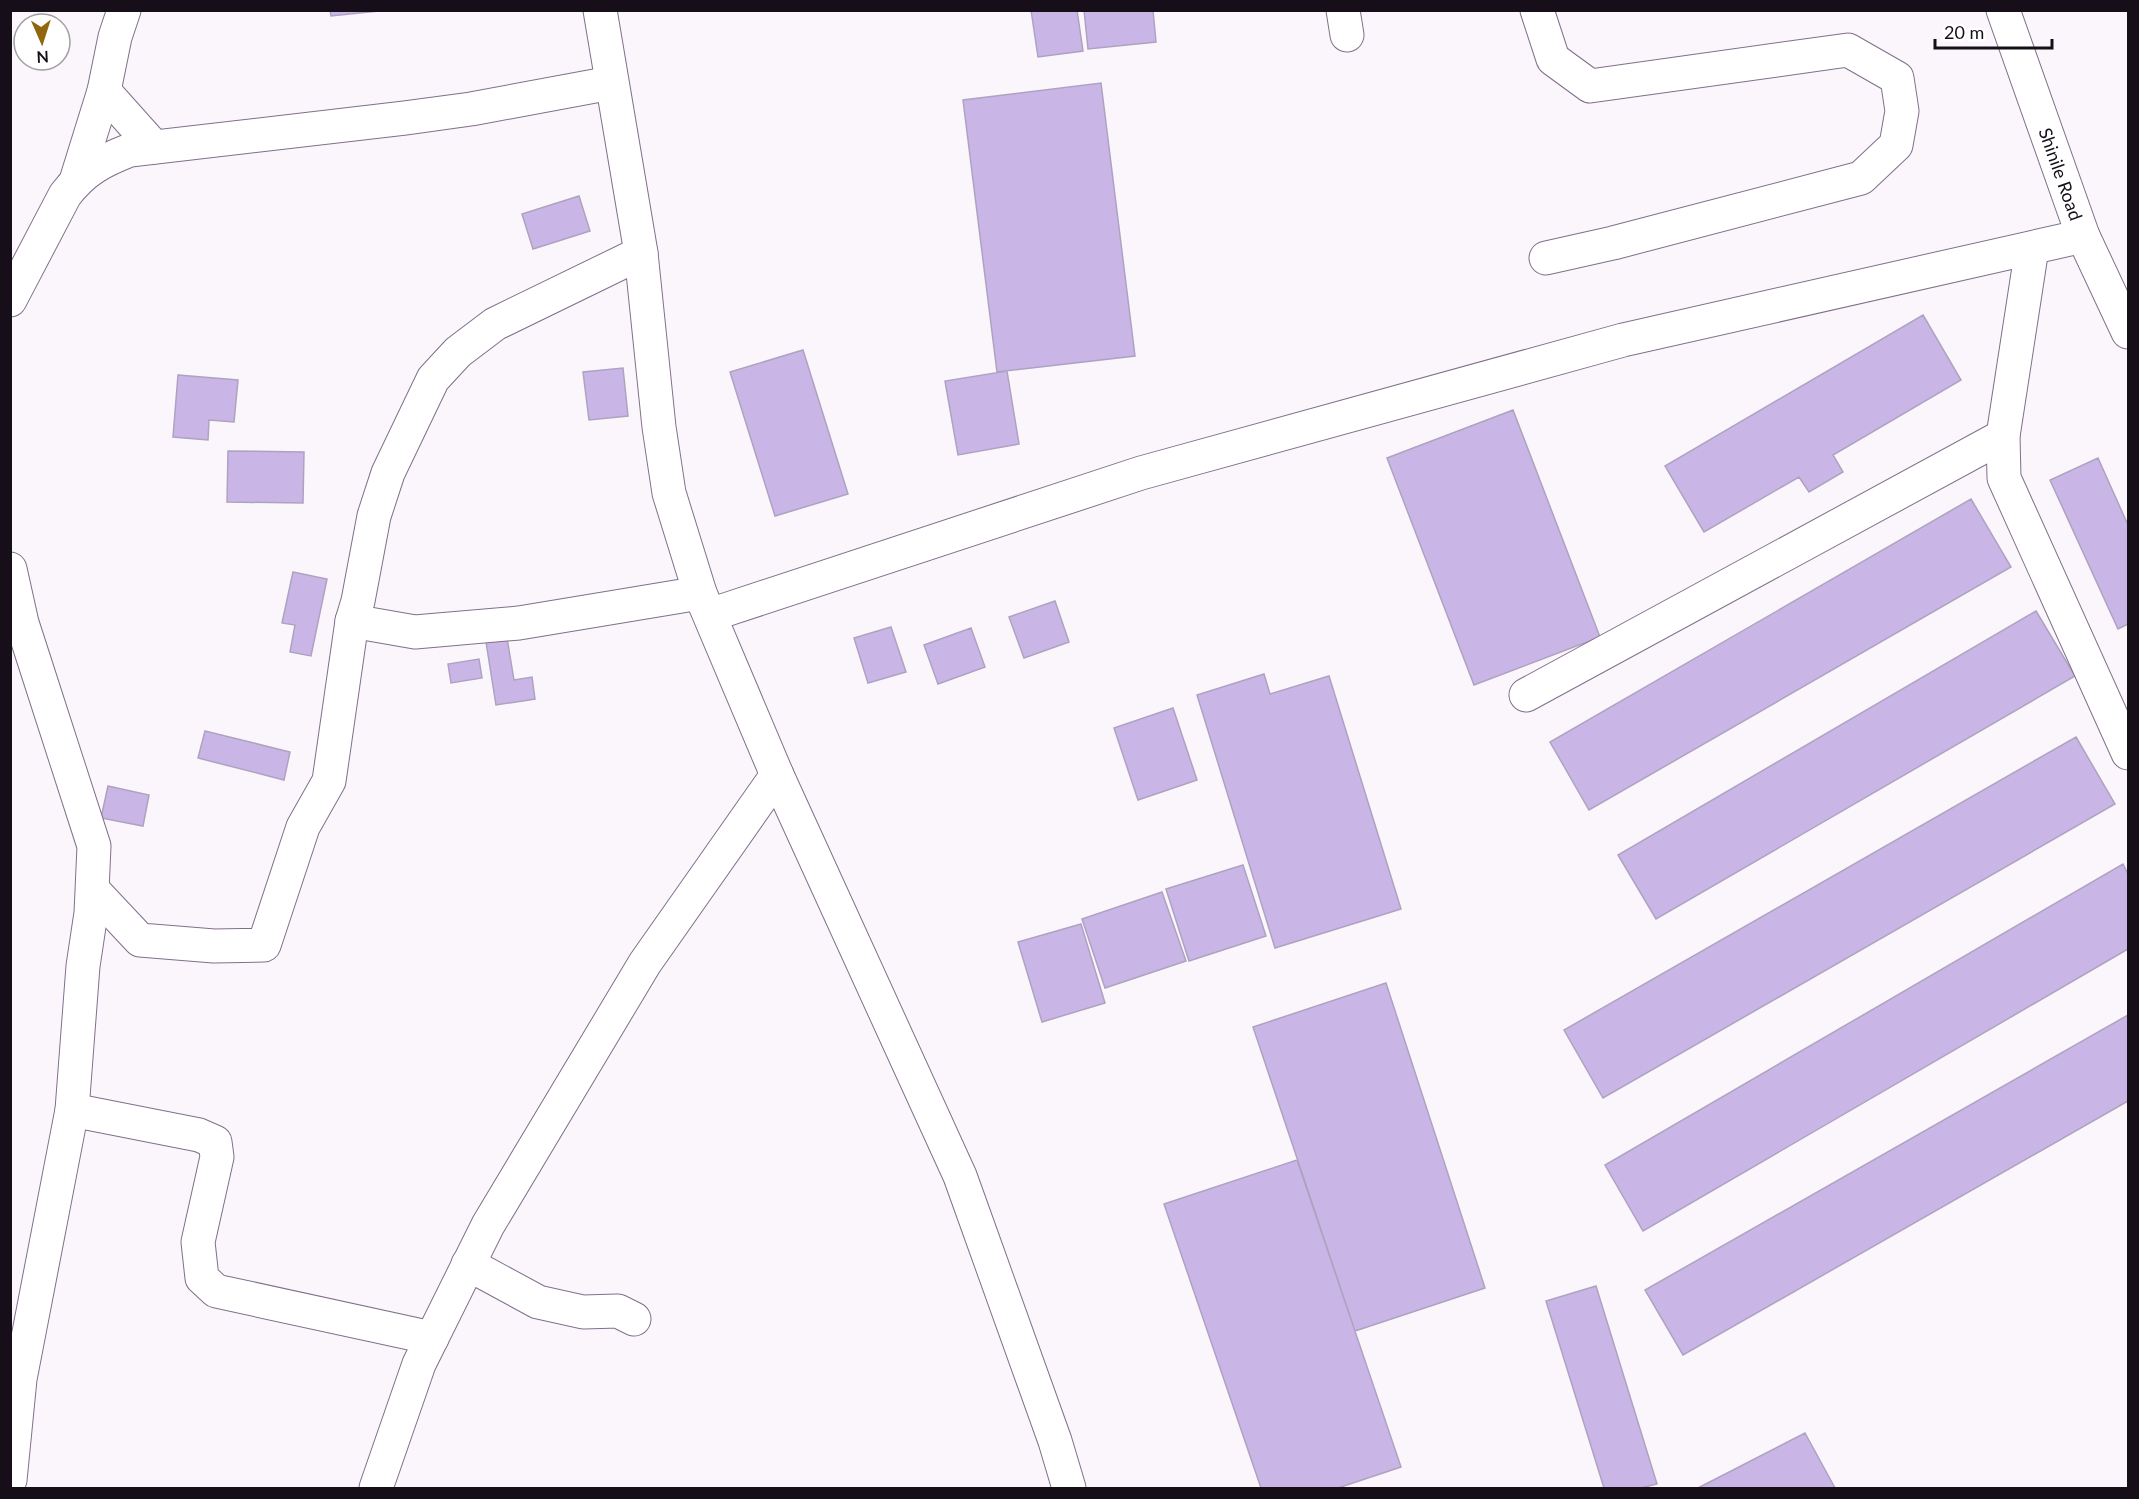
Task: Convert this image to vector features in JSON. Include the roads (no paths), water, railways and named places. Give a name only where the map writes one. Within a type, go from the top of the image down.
[{"type":"street","points":[[75,181],[104,91],[115,37],[124,10]]},
{"type":"street","points":[[600,10],[641,253],[659,427],[669,493],[705,604],[777,775],[960,1176],[1055,1441],[1069,1488]]},
{"type":"street","points":[[1537,10],[1553,59],[1590,86],[1848,50],[1897,78],[1902,111],[1896,145],[1861,178],[1613,243],[1546,258]]},
{"type":"street","name":"Shinile Road","points":[[2003,10],[2083,236],[2128,332]]},
{"type":"street","points":[[10,300],[65,195],[75,181],[99,162],[130,150],[427,115],[611,83]]},
{"type":"street","points":[[104,91],[154,147]]},
{"type":"street","points":[[352,621],[415,632],[705,604],[1164,467],[1623,340],[2083,236]]},
{"type":"street","points":[[2032,248],[2003,436],[2004,478],[2128,753]]},
{"type":"street","points":[[93,890],[140,940],[214,946],[264,945],[303,827],[329,781],[352,621],[375,516],[388,473],[434,379],[458,352],[495,324],[641,253]]},
{"type":"street","points":[[1526,695],[2003,436]]},
{"type":"street","points":[[10,569],[22,623],[94,846],[93,890],[83,966],[72,1110],[20,1379],[10,1480]]},
{"type":"street","points":[[376,1488],[419,1364],[488,1225],[645,963],[777,775]]},
{"type":"street","points":[[72,1110],[199,1135],[215,1142],[217,1156],[198,1242],[202,1278],[216,1291],[432,1338]]},
{"type":"street","points":[[468,1264],[538,1302],[583,1311],[618,1311],[634,1318]]}]
